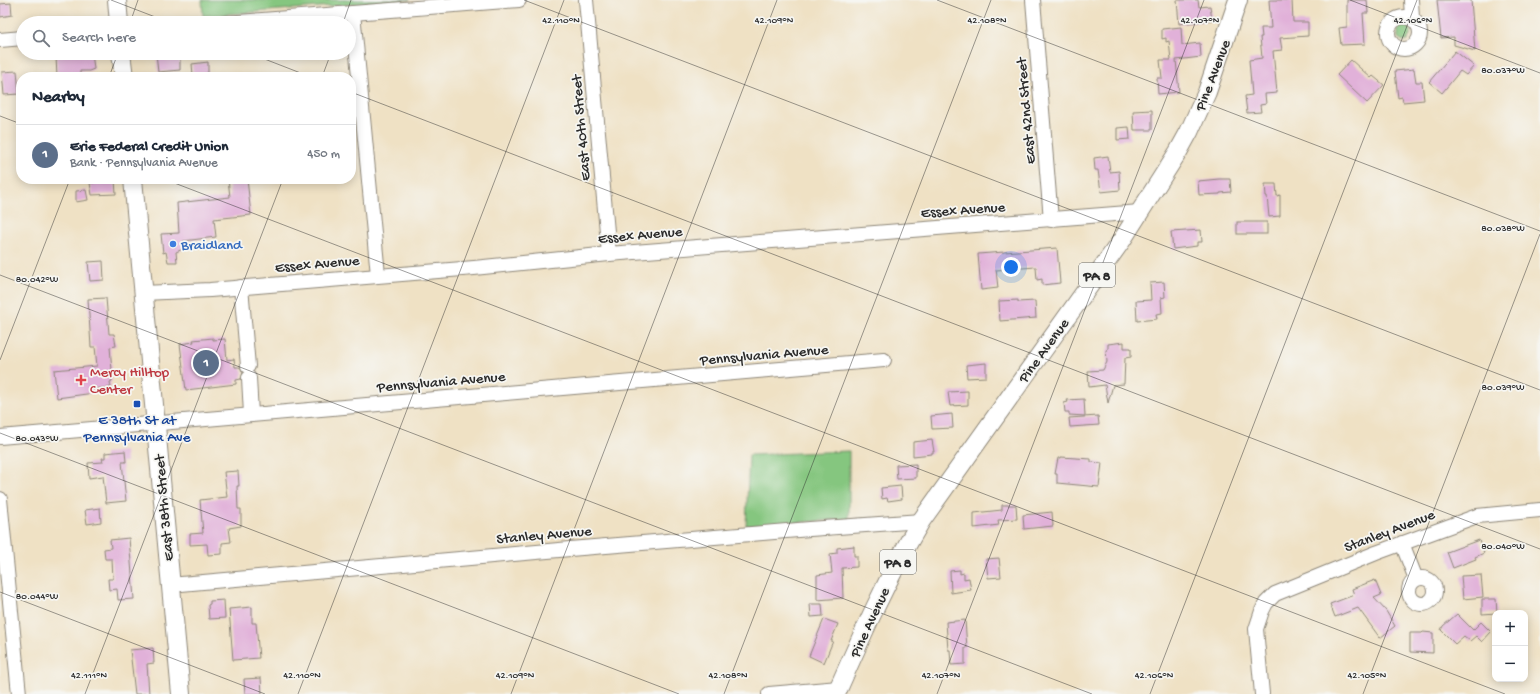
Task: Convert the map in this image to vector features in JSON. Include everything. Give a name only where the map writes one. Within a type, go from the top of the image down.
[{"type":"main road","points":[[117,0],[118,16]]},
{"type":"main road","name":"Pine Avenue","points":[[837,691],[884,588],[921,521],[1122,240],[1178,152],[1198,113],[1214,74],[1238,0]]},
{"type":"main road","points":[[122,60],[123,72]]},
{"type":"main road","name":"East 38th Street","points":[[133,184],[181,694]]},
{"type":"street","points":[[324,16],[519,0]]},
{"type":"street","name":"East 40th Street","points":[[586,0],[609,254]]},
{"type":"street","name":"East 42nd Street","points":[[1033,0],[1051,220]]},
{"type":"street","points":[[1411,0],[1412,18]]},
{"type":"street","points":[[0,40],[16,39]]},
{"type":"street","points":[[356,45],[378,275]]},
{"type":"street","name":"Essex Avenue","points":[[143,293],[241,287],[609,254],[1140,212]]},
{"type":"street","points":[[241,287],[251,414]]},
{"type":"street","name":"Pennsylvania Avenue","points":[[0,437],[884,360]]},
{"type":"street","points":[[0,499],[18,694]]},
{"type":"street","name":"Stanley Avenue","points":[[1262,694],[1256,629],[1262,611],[1275,594],[1402,543],[1477,516],[1540,510]]},
{"type":"street","name":"Stanley Avenue","points":[[170,585],[570,549],[921,521]]},
{"type":"street","points":[[1402,543],[1416,579]]},
{"type":"street","points":[[768,694],[837,691]]},
{"type":"green space","points":[[202,0],[410,0],[203,16]]},
{"type":"green space","points":[[1403,24],[1410,24],[1411,33],[1407,41],[1403,41],[1398,38],[1398,29]]},
{"type":"green space","points":[[849,451],[849,519],[746,526],[749,455]]},
{"type":"building","points":[[1177,0],[1198,0],[1199,7],[1210,6],[1212,20],[1179,24]]},
{"type":"building","points":[[1269,0],[1292,0],[1293,22],[1308,22],[1308,36],[1280,38],[1282,50],[1273,51],[1277,93],[1265,94],[1266,104],[1260,105],[1261,112],[1247,113],[1245,96],[1252,95],[1249,60],[1262,58],[1260,37],[1262,37],[1261,28],[1271,28]]},
{"type":"building","points":[[1347,0],[1367,0],[1368,13],[1363,13],[1365,44],[1341,45],[1339,28],[1347,27]]},
{"type":"building","points":[[1437,0],[1471,0],[1475,51],[1454,45],[1454,37],[1441,38]]},
{"type":"building","points":[[11,3],[12,15],[0,17],[0,4]]},
{"type":"building","points":[[1181,27],[1182,45],[1200,43],[1201,57],[1176,60],[1179,92],[1158,94],[1157,78],[1162,78],[1160,60],[1171,60],[1169,41],[1166,42],[1166,38],[1162,39],[1162,29]]},
{"type":"building","points":[[1455,51],[1474,66],[1466,75],[1460,71],[1442,93],[1429,82]]},
{"type":"building","points":[[56,60],[93,60],[94,69],[89,71],[57,72]]},
{"type":"building","points":[[157,60],[180,60],[180,70],[158,72]]},
{"type":"building","points":[[1351,60],[1371,78],[1373,76],[1384,85],[1367,103],[1337,75]]},
{"type":"building","points":[[208,62],[208,72],[193,72],[192,64]]},
{"type":"building","points":[[1414,69],[1416,82],[1422,82],[1424,100],[1403,102],[1402,97],[1398,98],[1395,71]]},
{"type":"building","points":[[17,71],[16,94],[4,95],[2,72]]},
{"type":"building","points":[[1152,110],[1152,130],[1134,130],[1133,111]]},
{"type":"building","points":[[1129,127],[1130,139],[1117,140],[1117,128]]},
{"type":"building","points":[[1108,156],[1110,172],[1119,171],[1120,190],[1101,192],[1098,170],[1095,170],[1094,158]]},
{"type":"building","points":[[1230,179],[1231,192],[1199,195],[1198,181]]},
{"type":"building","points":[[90,184],[115,184],[116,194],[92,195]]},
{"type":"building","points":[[229,184],[248,184],[251,215],[214,219],[216,237],[183,241],[183,249],[176,252],[177,262],[168,262],[166,252],[163,253],[161,234],[179,233],[177,203],[230,197]]},
{"type":"building","points":[[1265,184],[1276,184],[1277,196],[1280,195],[1280,216],[1269,217]]},
{"type":"building","points":[[86,190],[88,200],[76,202],[76,191]]},
{"type":"building","points":[[1237,222],[1267,222],[1267,234],[1237,234]]},
{"type":"building","points":[[1201,230],[1202,242],[1197,242],[1197,246],[1173,249],[1171,232]]},
{"type":"building","points":[[1057,248],[1060,283],[1042,285],[1042,279],[1037,280],[1036,267],[996,270],[998,288],[981,290],[978,254]]},
{"type":"building","points":[[103,261],[104,280],[90,281],[88,262]]},
{"type":"building","points":[[1164,282],[1165,297],[1161,298],[1162,313],[1156,314],[1157,319],[1137,321],[1136,301],[1151,300],[1150,283]]},
{"type":"building","points":[[106,298],[109,334],[114,334],[116,346],[110,347],[112,370],[112,381],[110,382],[111,387],[94,389],[94,393],[57,398],[54,370],[97,366],[95,347],[91,347],[88,299]]},
{"type":"building","points":[[1018,300],[1018,302],[1035,301],[1036,318],[1000,321],[999,301]]},
{"type":"building","points":[[213,338],[213,340],[225,339],[227,360],[234,359],[235,367],[240,367],[243,372],[241,379],[236,380],[236,384],[186,390],[180,344],[194,342],[193,340]]},
{"type":"building","points":[[1124,342],[1124,348],[1131,348],[1131,357],[1125,358],[1124,384],[1113,385],[1108,403],[1105,385],[1089,387],[1088,371],[1103,370],[1107,362],[1106,350],[1108,349],[1108,344]]},
{"type":"building","points":[[986,363],[986,377],[967,378],[966,365]]},
{"type":"building","points":[[968,391],[968,405],[950,406],[948,392]]},
{"type":"building","points":[[1084,399],[1085,416],[1069,415],[1069,412],[1065,412],[1064,403],[1068,402],[1067,400]]},
{"type":"building","points":[[952,414],[953,428],[932,429],[931,416]]},
{"type":"building","points":[[1098,416],[1099,425],[1070,427],[1069,418]]},
{"type":"building","points":[[932,440],[934,452],[932,452],[932,454],[913,456],[913,442]]},
{"type":"building","points":[[125,451],[126,462],[122,462],[126,501],[106,503],[103,476],[89,478],[88,463],[103,462],[102,458],[105,458],[105,453]]},
{"type":"building","points":[[1058,458],[1091,459],[1091,462],[1102,463],[1099,487],[1057,483],[1057,474],[1055,474]]},
{"type":"building","points":[[916,464],[916,478],[897,479],[896,465]]},
{"type":"building","points":[[238,471],[238,509],[241,509],[241,526],[229,528],[231,542],[222,543],[222,554],[208,555],[207,544],[190,545],[190,534],[203,533],[200,500],[227,497],[224,472]]},
{"type":"building","points":[[901,486],[902,499],[888,501],[887,498],[882,499],[881,488]]},
{"type":"building","points":[[1002,505],[1016,505],[1017,519],[998,520],[999,525],[974,528],[974,513],[1002,510]]},
{"type":"building","points":[[100,508],[101,522],[87,524],[85,510]]},
{"type":"building","points":[[1052,512],[1053,526],[1024,529],[1023,515]]},
{"type":"building","points":[[129,538],[134,599],[118,600],[117,589],[109,590],[108,579],[113,579],[112,559],[105,559],[104,549],[111,548],[110,540]]},
{"type":"building","points":[[1479,540],[1484,553],[1475,557],[1476,559],[1453,568],[1447,552]]},
{"type":"building","points":[[854,546],[854,556],[857,556],[857,567],[842,568],[843,598],[817,600],[817,575],[832,573],[830,554],[837,553],[837,548]]},
{"type":"building","points":[[999,558],[1001,577],[988,578],[986,559]]},
{"type":"building","points":[[960,570],[960,574],[964,573],[964,579],[969,578],[971,590],[951,593],[950,571]]},
{"type":"building","points":[[1481,575],[1483,597],[1463,599],[1461,576]]},
{"type":"building","points":[[1375,580],[1381,595],[1374,598],[1386,611],[1395,626],[1380,638],[1358,608],[1335,617],[1330,604],[1354,595],[1352,589]]},
{"type":"building","points":[[1482,599],[1496,599],[1497,610],[1492,610],[1492,613],[1482,614]]},
{"type":"building","points":[[224,600],[225,618],[209,619],[208,605],[210,604],[210,601]]},
{"type":"building","points":[[810,604],[822,604],[823,616],[811,617]]},
{"type":"building","points":[[252,607],[252,623],[256,623],[259,658],[233,660],[229,609]]},
{"type":"building","points":[[1457,614],[1473,630],[1481,622],[1491,632],[1482,642],[1476,636],[1470,641],[1464,636],[1455,644],[1441,630],[1443,626]]},
{"type":"building","points":[[824,619],[838,624],[824,663],[809,656]]},
{"type":"building","points":[[965,620],[967,648],[965,648],[965,664],[951,665],[950,650],[948,650],[946,622]]},
{"type":"building","points":[[1410,633],[1433,633],[1433,653],[1410,652]]},
{"type":"building","points":[[153,648],[154,663],[147,664],[149,694],[135,694],[130,650]]},
{"type":"building","points":[[261,678],[262,694],[245,694],[244,679]]},
{"type":"place","name":"Braidland","points":[[173,244]]},
{"type":"place","name":"Erie Federal Credit Union","points":[[206,363]]},
{"type":"place","name":"Mercy Hilltop Center","points":[[81,380]]},
{"type":"place","name":"E 38th St at Pennsylvania Ave","points":[[137,404]]}]
